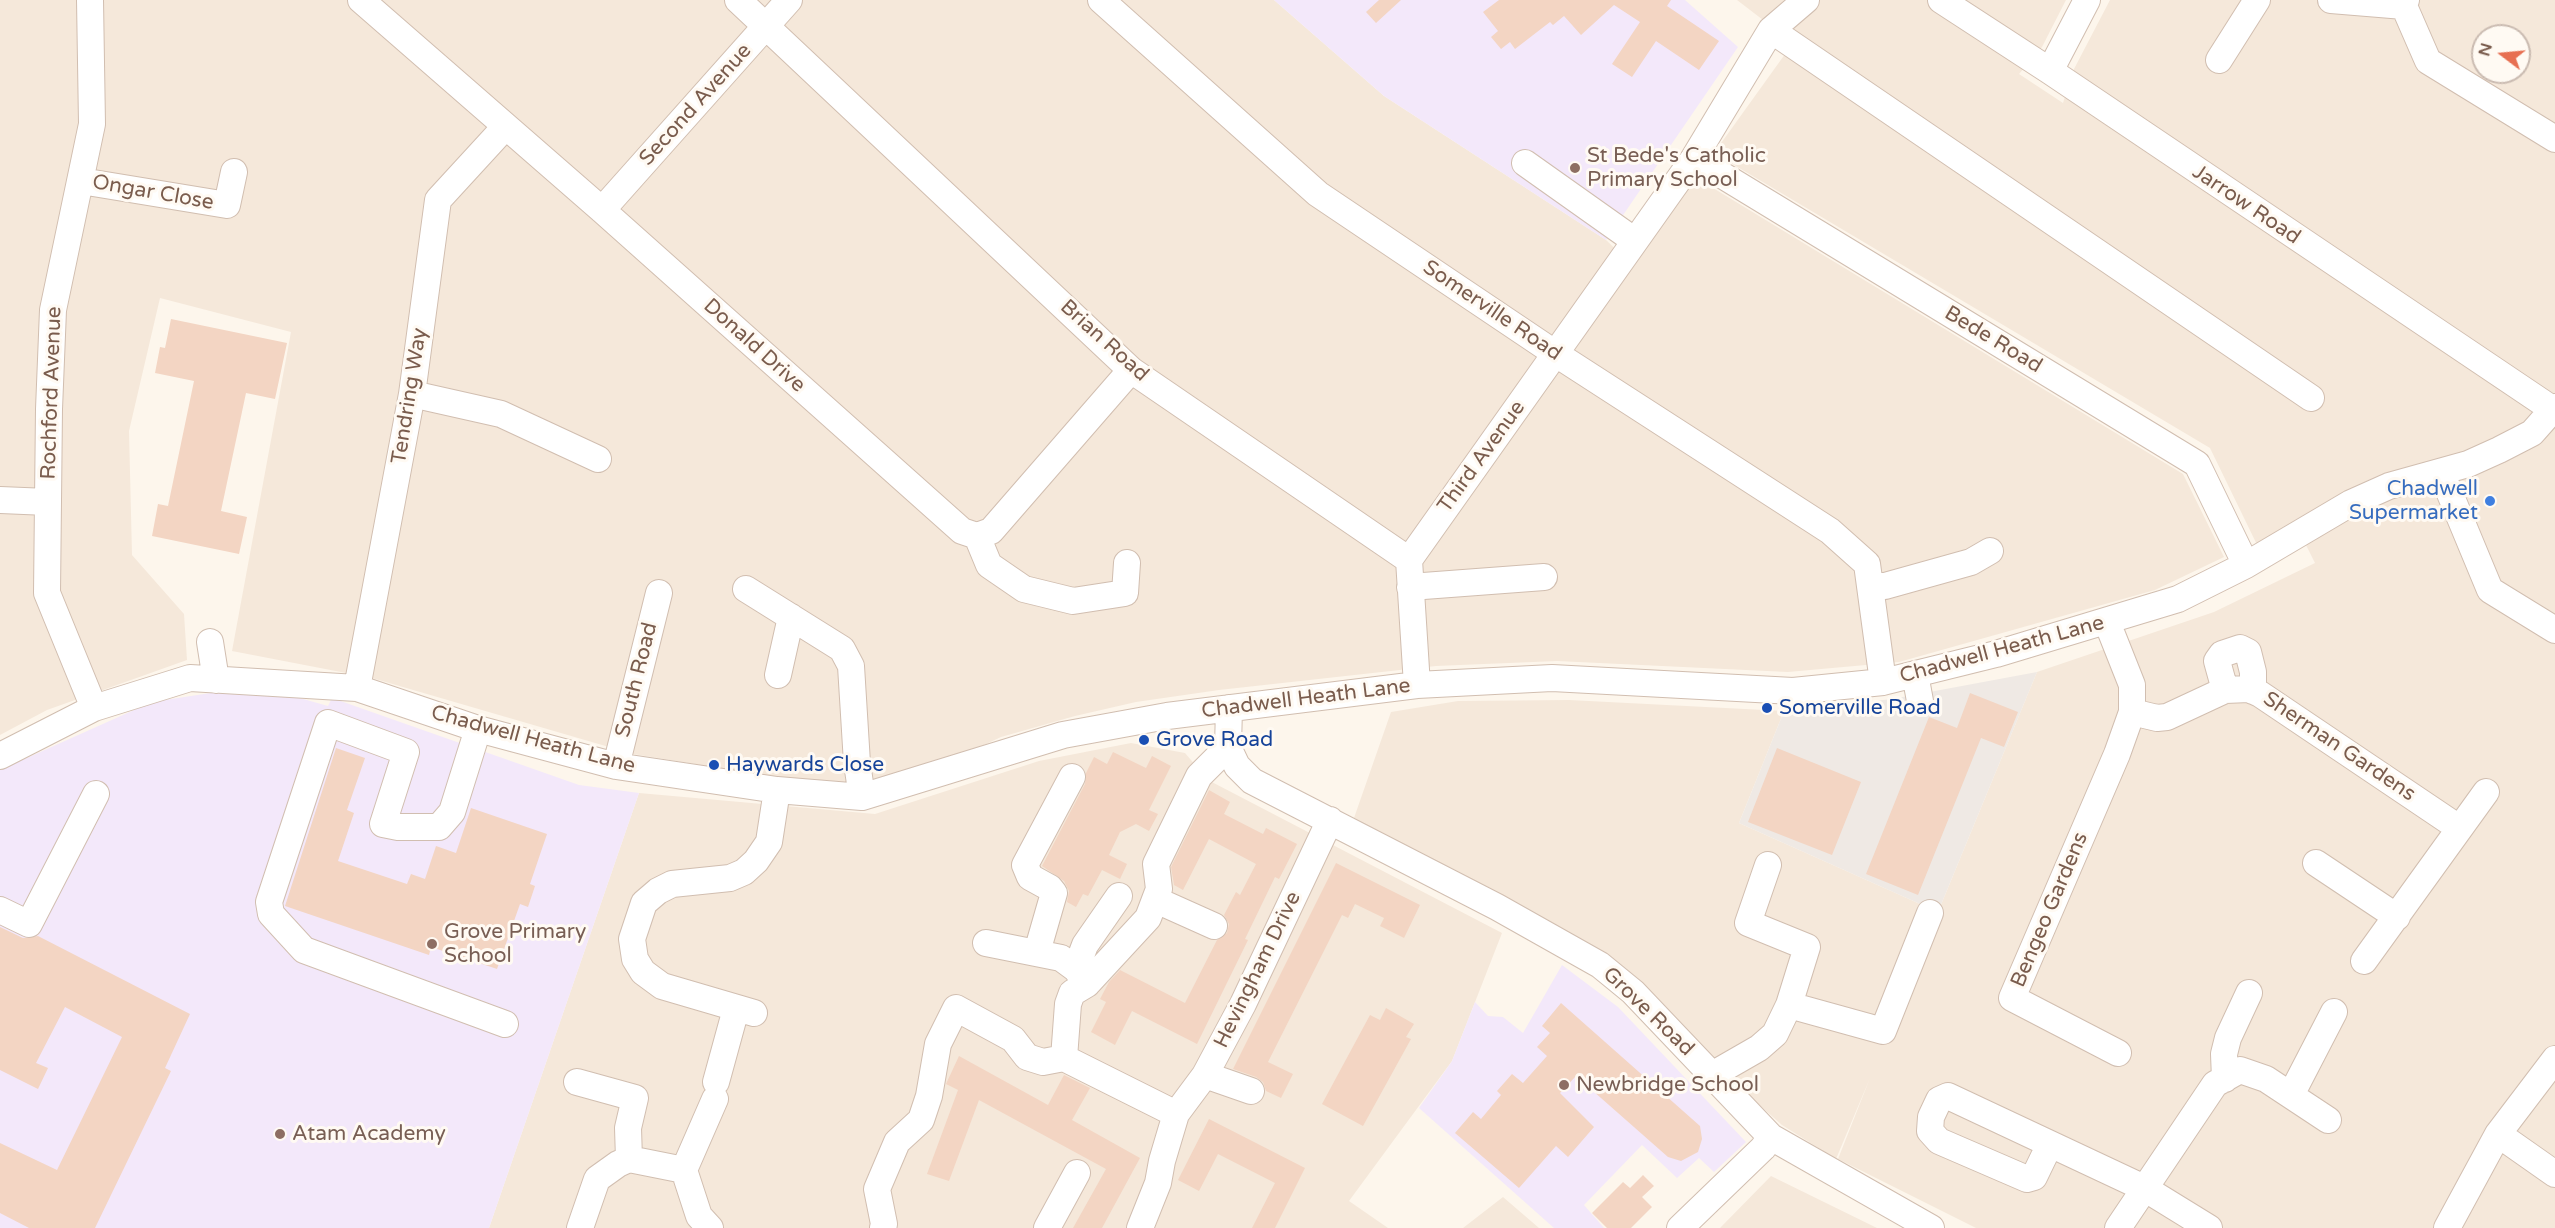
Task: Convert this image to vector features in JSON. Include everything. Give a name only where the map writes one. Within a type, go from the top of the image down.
[{"type":"street","name":"Rochford Avenue","points":[[90,0],[92,124],[53,310],[47,593],[94,708]]},
{"type":"street","name":"Donald Drive","points":[[361,0],[602,210],[962,531],[977,536]]},
{"type":"street","name":"Brian Road","points":[[738,0],[1131,370],[1409,560]]},
{"type":"street","name":"Second Avenue","points":[[602,210],[789,0]]},
{"type":"street","name":"Somerville Road","points":[[1101,0],[1318,194],[1556,354],[1830,531],[1868,564],[1883,682]]},
{"type":"street","name":"Third Avenue","points":[[1409,560],[1694,158],[1771,30],[1806,0]]},
{"type":"street","name":"Jarrow Road","points":[[1941,0],[2554,408]]},
{"type":"street","points":[[2050,71],[2087,0]]},
{"type":"street","points":[[2219,60],[2257,0]]},
{"type":"street","points":[[2331,0],[2405,3],[2428,61],[2555,139]]},
{"type":"street","points":[[1771,30],[2311,398]]},
{"type":"street","name":"Tendring Way","points":[[357,688],[412,394],[438,200],[505,127]]},
{"type":"street","name":"Bede Road","points":[[1694,158],[2197,464],[2246,565]]},
{"type":"street","points":[[1524,163],[1635,241]]},
{"type":"street","name":"Ongar Close","points":[[81,181],[227,205],[234,172]]},
{"type":"street","points":[[1127,564],[1125,593],[1073,602],[1024,589],[989,565],[977,536],[991,531],[1131,370]]},
{"type":"street","points":[[412,394],[501,414],[598,459]]},
{"type":"street","name":"Chadwell Heath Lane","points":[[0,756],[94,708],[190,678],[357,688],[478,729],[616,766],[777,790],[862,797],[1063,735],[1229,708],[1417,685],[1552,678],[1793,691],[1883,682],[2107,622],[2178,599],[2246,565],[2351,503],[2389,486],[2441,472],[2499,450],[2532,433],[2554,408]]},
{"type":"street","points":[[2441,472],[2490,590],[2555,630]]},
{"type":"street","points":[[0,500],[48,502]]},
{"type":"street","points":[[1870,586],[1885,586],[1971,562],[1990,551]]},
{"type":"street","points":[[1409,560],[1417,685]]},
{"type":"street","points":[[1410,587],[1544,577]]},
{"type":"street","points":[[746,589],[842,649],[851,666],[857,763],[862,797]]},
{"type":"street","name":"South Road","points":[[616,766],[658,593]]},
{"type":"street","points":[[778,675],[791,617]]},
{"type":"street","points":[[2107,622],[2132,685],[2132,712]]},
{"type":"street","points":[[210,642],[216,680]]},
{"type":"street","points":[[2225,690],[2217,661],[2222,654],[2240,648],[2248,652],[2253,672],[2253,691]]},
{"type":"street","points":[[1915,674],[1920,701]]},
{"type":"street","name":"Sherman Gardens","points":[[2132,712],[2157,718],[2167,717],[2225,690],[2253,691],[2459,828]]},
{"type":"street","points":[[1064,1058],[1068,1004],[1072,993],[1081,977],[1148,918],[1159,889],[1156,864],[1199,776],[1228,747],[1229,708]]},
{"type":"street","name":"Bengeo Gardens","points":[[2118,1053],[2012,998],[2117,754],[2132,712]]},
{"type":"street","points":[[478,729],[452,812],[439,827],[399,827],[383,824],[406,752],[328,723],[268,902],[271,914],[304,950],[505,1024]]},
{"type":"street","name":"Grove Road","points":[[1228,747],[1237,766],[1252,781],[1330,820],[1481,910],[1600,965],[1633,992],[1771,1137],[1925,1227]]},
{"type":"street","points":[[1036,952],[1054,893],[1050,888],[1030,877],[1026,864],[1072,777]]},
{"type":"street","points":[[710,1228],[699,1216],[684,1170],[745,1011],[662,986],[643,972],[635,959],[632,939],[644,903],[658,891],[672,884],[730,878],[744,872],[756,861],[769,842],[777,790]]},
{"type":"street","points":[[2364,961],[2486,792]]},
{"type":"street","points":[[0,910],[29,924],[96,794]]},
{"type":"street","name":"Hevingham Drive","points":[[1176,1114],[1205,1075],[1243,1004],[1330,820]]},
{"type":"street","points":[[2316,863],[2397,917]]},
{"type":"street","points":[[1712,1075],[1759,1047],[1775,1034],[1789,1005],[1808,947],[1748,923],[1767,865]]},
{"type":"street","points":[[1081,977],[1085,945],[1119,896]]},
{"type":"street","points":[[1156,900],[1214,926]]},
{"type":"street","points":[[1789,1005],[1883,1031],[1930,913]]},
{"type":"street","points":[[986,943],[1061,958],[1081,977]]},
{"type":"street","points":[[2225,1079],[2224,1054],[2228,1038],[2249,993]]},
{"type":"street","points":[[883,1228],[876,1189],[897,1142],[921,1120],[929,1096],[938,1044],[956,1008],[1013,1039],[1027,1057],[1043,1062],[1064,1058],[1176,1114],[1158,1183],[1140,1228]]},
{"type":"street","points":[[2291,1095],[2334,1012]]},
{"type":"street","points":[[2447,1228],[2498,1134],[2555,1059]]},
{"type":"street","points":[[2118,1228],[2215,1084],[2240,1070],[2266,1079],[2328,1120]]},
{"type":"street","points":[[1205,1075],[1251,1090]]},
{"type":"street","points":[[578,1082],[635,1098],[628,1128],[628,1160]]},
{"type":"street","points":[[2498,1134],[2555,1174]]},
{"type":"street","points":[[1680,1228],[1771,1137]]},
{"type":"street","points":[[2050,1144],[2144,1188],[2209,1228]]},
{"type":"street","points":[[580,1228],[597,1179],[618,1164],[628,1160],[684,1170]]},
{"type":"street","points":[[1047,1228],[1077,1173]]},
{"type":"shaded area","points":[[0,0],[1274,0],[1384,96],[1606,240],[1633,266],[1695,177],[2183,474],[2224,557],[2155,590],[1899,662],[1788,672],[1557,661],[1436,666],[1219,690],[1136,702],[1075,716],[1001,737],[922,774],[826,785],[633,754],[372,678],[232,651],[291,332],[160,298],[129,431],[132,555],[184,614],[187,660],[47,710],[0,735]]},
{"type":"shaded area","name":"St Bede's Catholic Primary School","points":[[1274,0],[1685,0],[1738,47],[1606,240],[1384,96]]},
{"type":"shaded area","points":[[1737,0],[2066,0],[2042,47],[2019,74],[2063,103],[2074,69],[2110,0],[2555,0],[2555,1228],[1976,1228],[1838,1159],[1870,1078],[1836,1159],[1782,1125],[1568,936],[1354,818],[1391,712],[1458,701],[1569,700],[1784,711],[1739,823],[1938,912],[2037,672],[2214,612],[2315,563],[2301,535],[2262,555],[2210,448],[1714,153],[1793,43]]},
{"type":"shaded area","points":[[2037,672],[1938,912],[1739,823],[1784,711],[1892,699]]},
{"type":"shaded area","points":[[243,688],[282,693],[328,706],[332,698],[579,785],[639,793],[489,1228],[0,1228],[0,770],[152,702]]},
{"type":"shaded area","points":[[1131,743],[1185,753],[1208,780],[1502,933],[1452,1061],[1349,1201],[1388,1228],[489,1228],[639,793],[875,814],[1039,761]]},
{"type":"shaded area","name":"Newbridge School","points":[[1562,965],[1618,1007],[1746,1142],[1714,1172],[1699,1158],[1677,1178],[1642,1145],[1584,1205],[1604,1228],[1554,1228],[1419,1108],[1452,1061],[1475,1002],[1488,1016],[1503,1017],[1523,1033]]},
{"type":"shaded area","points":[[1771,1176],[1877,1228],[1720,1228]]},
{"type":"shaded area","points":[[1503,1197],[1539,1228],[1463,1228]]},
{"type":"building","points":[[1379,0],[1401,0],[1376,23],[1366,12]]},
{"type":"building","points":[[1499,0],[1671,0],[1667,6],[1719,41],[1699,70],[1656,41],[1632,77],[1612,64],[1640,22],[1614,5],[1581,35],[1564,16],[1553,25],[1550,22],[1515,49],[1510,42],[1501,49],[1491,37],[1498,31],[1483,12]]},
{"type":"building","points":[[171,319],[287,343],[275,399],[246,393],[221,511],[247,517],[239,554],[152,536],[158,504],[168,506],[194,381],[155,373],[160,347],[165,348]]},
{"type":"building","points":[[1970,693],[2018,712],[2004,747],[1981,738],[1918,895],[1866,874],[1929,717],[1957,728]]},
{"type":"building","name":"Grove Primary School","points":[[336,748],[365,758],[347,810],[354,813],[338,861],[407,884],[411,874],[425,879],[436,846],[456,853],[471,808],[547,834],[530,884],[535,886],[528,907],[520,904],[497,969],[431,947],[429,955],[285,906]]},
{"type":"building","points":[[1777,748],[1861,782],[1832,855],[1748,822]]},
{"type":"building","points":[[1113,752],[1146,768],[1152,756],[1171,766],[1149,810],[1158,814],[1149,831],[1136,824],[1120,832],[1109,855],[1127,864],[1120,879],[1102,870],[1088,896],[1083,894],[1076,907],[1067,902],[1069,891],[1064,881],[1042,866],[1085,784],[1086,773],[1094,757],[1107,764]]},
{"type":"building","points":[[1209,790],[1230,802],[1224,814],[1263,834],[1266,828],[1297,844],[1279,879],[1275,877],[1245,939],[1248,940],[1197,1044],[1132,1011],[1115,1045],[1091,1032],[1106,1002],[1100,999],[1109,982],[1120,970],[1185,1003],[1217,940],[1227,933],[1229,924],[1224,915],[1236,892],[1240,895],[1256,864],[1209,839],[1183,890],[1174,885],[1171,867]]},
{"type":"building","points":[[1336,863],[1420,905],[1404,938],[1380,926],[1384,918],[1355,904],[1348,918],[1342,915],[1268,1062],[1293,1074],[1281,1098],[1266,1091],[1263,1082],[1256,1077],[1233,1069]]},
{"type":"building","points":[[0,927],[23,938],[38,936],[190,1014],[165,1068],[171,1071],[95,1228],[29,1228],[0,1213],[0,1143],[57,1170],[122,1037],[65,1007],[36,1063],[48,1068],[38,1089],[0,1070]]},
{"type":"building","points":[[1561,1003],[1700,1126],[1702,1139],[1698,1152],[1681,1161],[1668,1157],[1576,1076],[1560,1093],[1594,1127],[1568,1157],[1556,1146],[1519,1188],[1455,1133],[1473,1112],[1481,1119],[1501,1095],[1497,1091],[1512,1074],[1523,1083],[1547,1056],[1537,1047],[1550,1033],[1542,1026]]},
{"type":"building","points":[[1386,1008],[1414,1024],[1406,1037],[1411,1039],[1363,1126],[1322,1104],[1370,1015],[1380,1020]]},
{"type":"building","points":[[959,1056],[1048,1105],[1064,1075],[1090,1088],[1072,1120],[1140,1158],[1102,1228],[1073,1228],[1106,1169],[979,1100],[949,1181],[927,1174],[958,1090],[946,1084]]},
{"type":"building","points":[[1209,1119],[1305,1168],[1275,1228],[1252,1228],[1275,1183],[1218,1154],[1199,1191],[1178,1180]]},
{"type":"building","points":[[1643,1175],[1654,1186],[1642,1197],[1652,1207],[1631,1228],[1607,1228],[1592,1213],[1623,1182],[1630,1188]]},
{"type":"place","name":"St Bede's Catholic Primary School","points":[[1575,168]]},
{"type":"place","name":"Chadwell Supermarket","points":[[2490,501]]},
{"type":"place","name":"Somerville Road","points":[[1767,708]]},
{"type":"place","name":"Grove Road","points":[[1144,740]]},
{"type":"place","name":"Haywards Close","points":[[714,765]]},
{"type":"place","name":"Grove Primary School","points":[[432,944]]},
{"type":"place","name":"Newbridge School","points":[[1564,1085]]},
{"type":"place","name":"Atam Academy","points":[[280,1134]]}]
